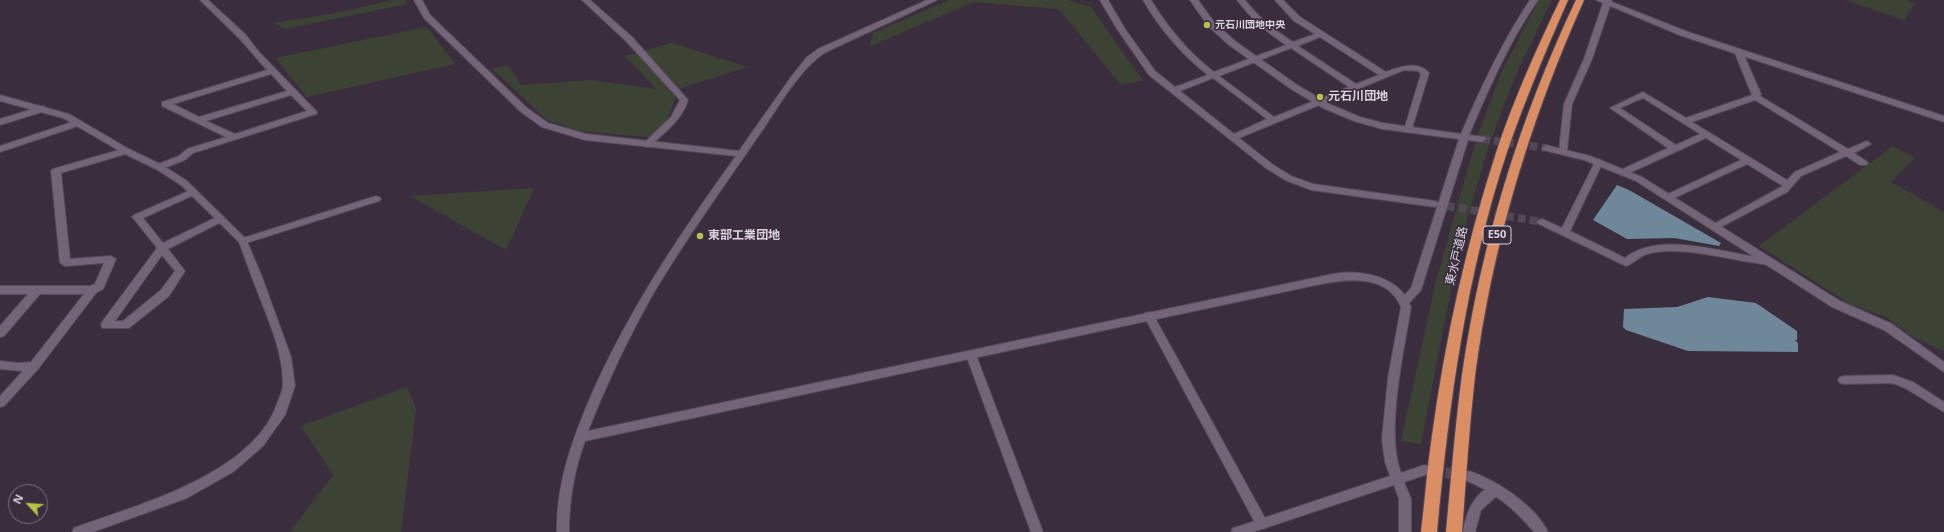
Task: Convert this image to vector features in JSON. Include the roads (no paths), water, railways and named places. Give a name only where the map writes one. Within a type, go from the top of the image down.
[{"type":"highway","name":"東水戸道路","points":[[1430,532],[1429,475],[1471,259],[1486,200],[1527,81],[1564,0]]},
{"type":"highway","name":"E50","points":[[1454,532],[1464,479],[1462,429],[1473,348],[1497,234],[1524,138],[1564,33],[1580,0]]},
{"type":"street","points":[[159,167],[182,158],[190,151],[312,112],[256,54],[242,36],[204,0]]},
{"type":"street","points":[[418,0],[427,16],[524,110],[538,121],[552,128],[585,137],[742,154]]},
{"type":"street","points":[[586,0],[629,39],[684,100],[683,108],[672,121],[647,144]]},
{"type":"street","points":[[563,532],[568,475],[580,436],[613,359],[632,323],[703,209],[794,79],[810,59],[831,45],[933,0]]},
{"type":"street","points":[[1099,0],[1104,0],[1121,29],[1152,73],[1269,166],[1301,184],[1325,190],[1434,204]]},
{"type":"street","points":[[1147,0],[1160,22],[1192,59],[1273,120]]},
{"type":"street","points":[[1194,0],[1211,24],[1223,35],[1256,60],[1318,102],[1357,119],[1408,130],[1482,139]]},
{"type":"street","points":[[1241,0],[1255,18],[1292,46],[1355,87]]},
{"type":"street","points":[[1279,0],[1289,12],[1385,75]]},
{"type":"street","points":[[1404,302],[1416,290],[1464,137],[1490,76],[1516,28],[1534,0]]},
{"type":"street","points":[[1563,151],[1568,104],[1588,59],[1605,1],[1663,26],[1944,119]]},
{"type":"street","points":[[1175,90],[1321,34]]},
{"type":"street","points":[[1738,51],[1757,94],[1756,97]]},
{"type":"street","points":[[1233,137],[1403,68],[1420,69],[1425,73],[1408,130]]},
{"type":"street","points":[[234,137],[165,104],[273,71]]},
{"type":"street","points":[[199,120],[292,92]]},
{"type":"street","points":[[1674,148],[1614,108],[1643,95],[1788,185]]},
{"type":"street","points":[[1686,121],[1756,97],[1794,119],[1845,153],[1863,163]]},
{"type":"street","points":[[1,99],[59,113],[126,151],[159,167],[184,183],[243,241],[286,357],[290,386],[279,415],[259,443],[229,468],[183,494],[78,532]]},
{"type":"street","points":[[0,122],[42,109]]},
{"type":"street","points":[[0,149],[78,123]]},
{"type":"street","points":[[1624,172],[1707,134]]},
{"type":"street","points":[[1715,227],[1784,190],[1798,174],[1867,144]]},
{"type":"street","points":[[1546,148],[1563,151],[1599,162],[1624,172],[1669,197],[1836,304],[1888,327],[1944,368]]},
{"type":"street","points":[[0,403],[34,366],[92,290],[99,286],[111,259],[65,263],[56,171],[126,151]]},
{"type":"street","points":[[1669,197],[1748,160]]},
{"type":"street","points":[[1565,231],[1599,162]]},
{"type":"street","points":[[193,192],[137,217],[162,248],[180,271],[165,293],[124,325],[106,325],[162,248],[220,219]]},
{"type":"street","points":[[243,241],[376,199]]},
{"type":"street","points":[[1542,222],[1565,231],[1626,263],[1634,255],[1649,250],[1683,249],[1752,261],[1771,262]]},
{"type":"street","points":[[580,436],[971,355],[1316,281],[1351,276],[1367,278],[1384,284],[1396,292],[1406,307],[1394,378],[1388,439],[1388,452],[1405,499],[1405,532]]},
{"type":"street","points":[[0,290],[92,290]]},
{"type":"street","points":[[0,333],[37,290]]},
{"type":"street","points":[[1149,316],[1262,524]]},
{"type":"street","points":[[971,355],[1037,532]]},
{"type":"street","points":[[0,366],[34,366]]},
{"type":"street","points":[[1844,380],[1893,379],[1909,385],[1944,408]]},
{"type":"street","points":[[1237,532],[1397,478],[1429,475]]},
{"type":"street","points":[[1464,479],[1496,489],[1515,500],[1542,532]]},
{"type":"street","points":[[1469,532],[1472,515],[1480,502],[1496,489]]},
{"type":"water","points":[[1617,185],[1629,190],[1721,243],[1719,246],[1674,238],[1627,239],[1593,220]]},
{"type":"water","points":[[1708,297],[1756,303],[1797,331],[1797,340],[1795,340],[1798,343],[1798,352],[1688,351],[1626,330],[1623,327],[1624,309],[1677,307]]},
{"type":"tunnel","points":[[1482,139],[1546,148]]},
{"type":"tunnel","points":[[1435,204],[1542,222]]},
{"type":"tunnel","points":[[1429,471],[1465,475]]},
{"type":"place","name":"元石川団地中央","points":[[1207,25]]},
{"type":"place","name":"元石川団地","points":[[1320,97]]},
{"type":"place","name":"東部工業団地","points":[[700,236]]}]
